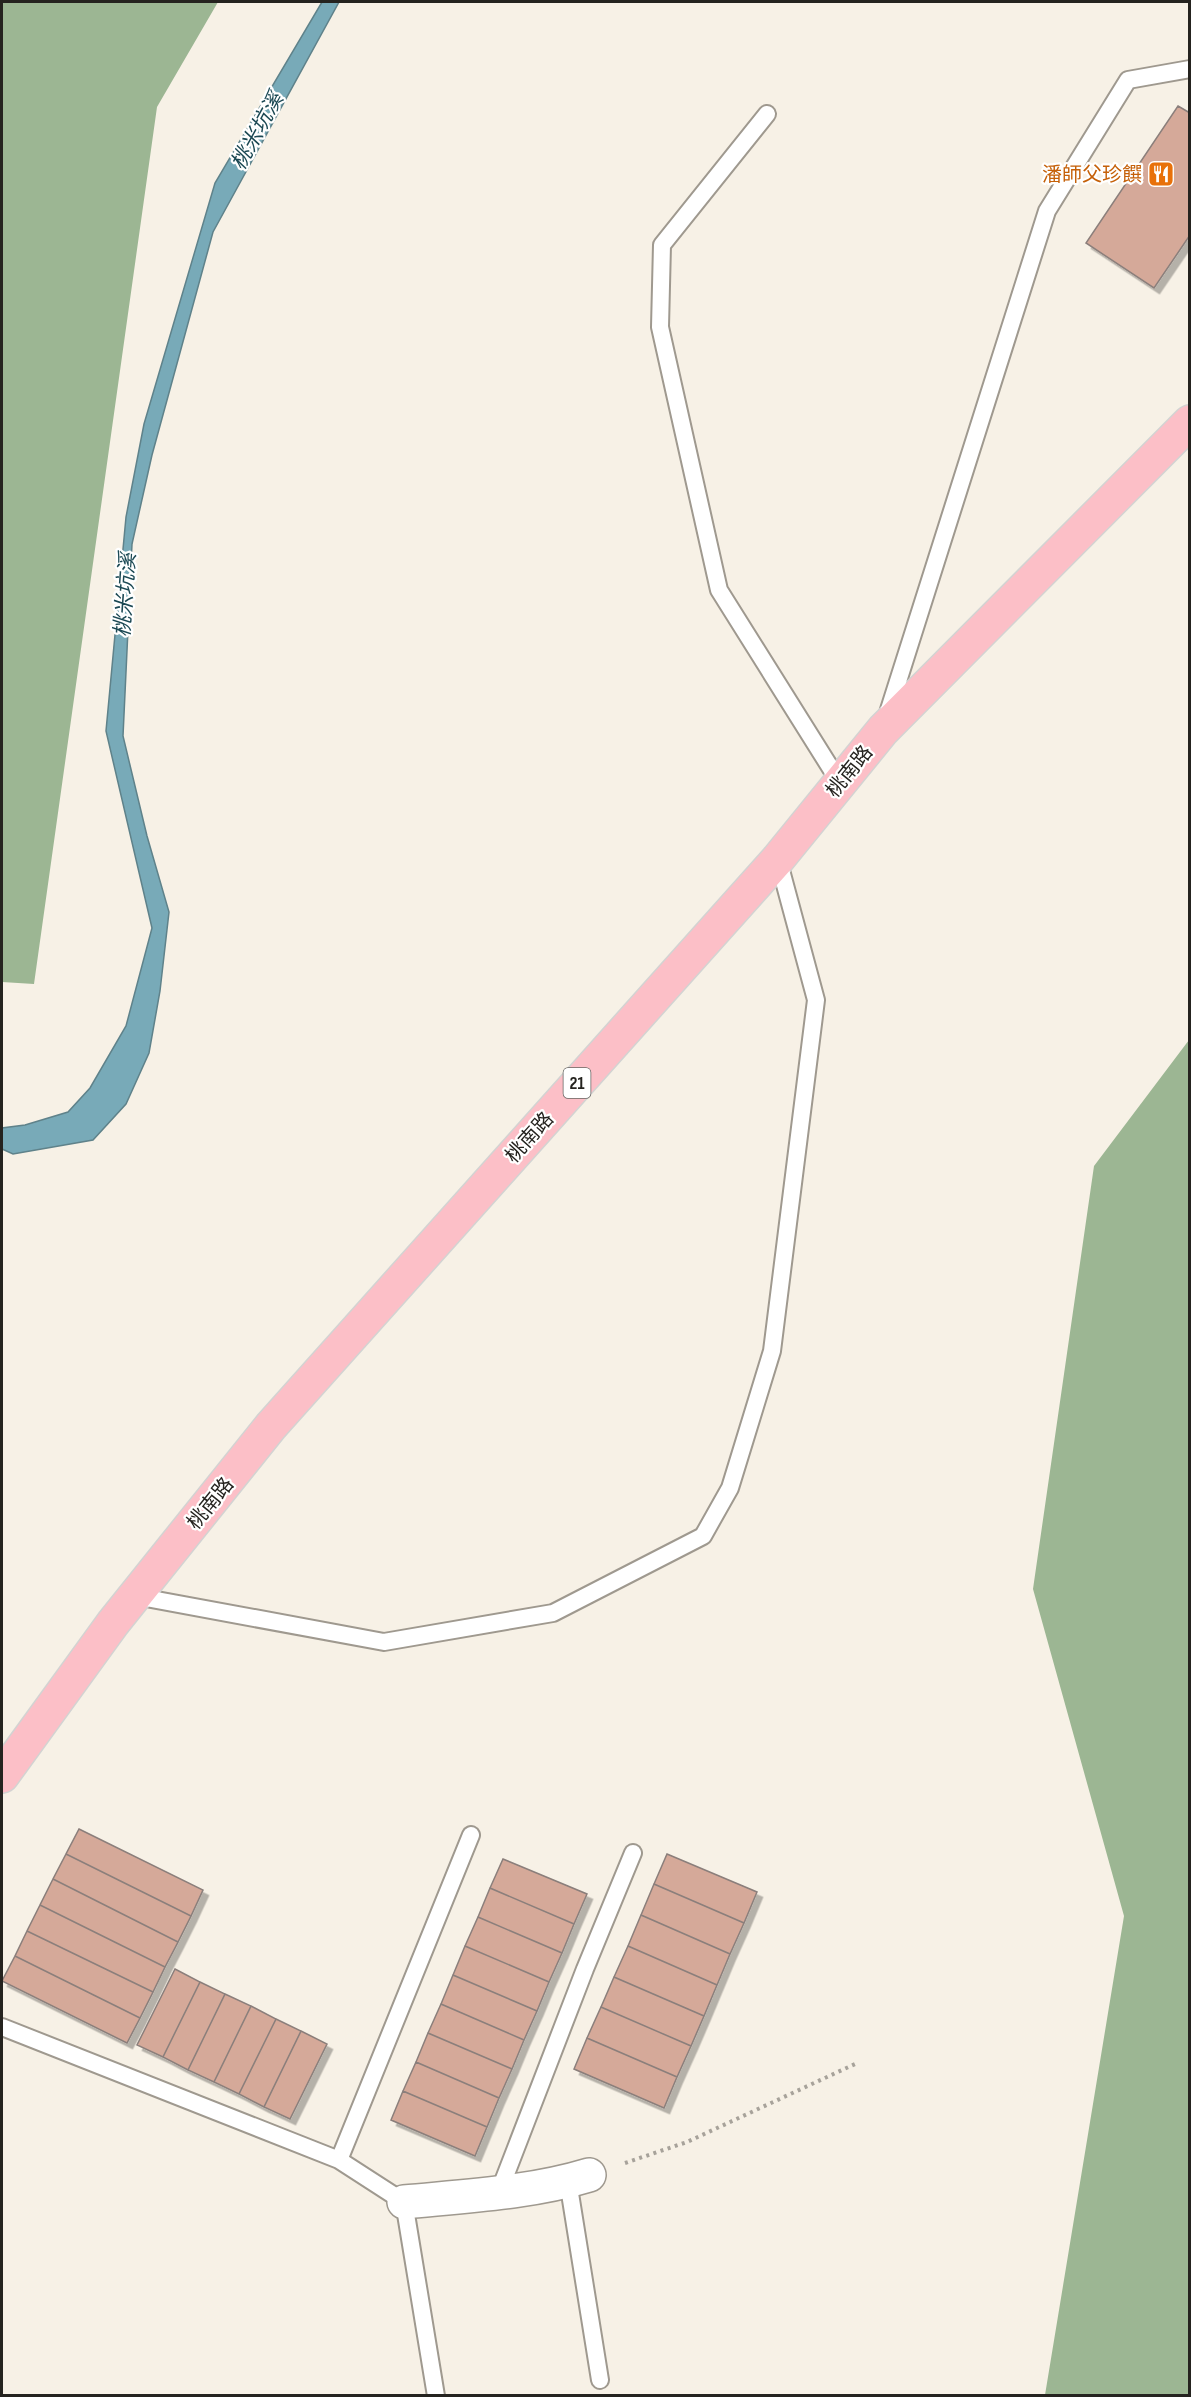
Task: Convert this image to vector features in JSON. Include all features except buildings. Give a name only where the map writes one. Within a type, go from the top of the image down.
[{"type":"main road","name":"桃南路","points":[[2,1776],[135,1596],[271,1426],[778,859],[883,730],[1190,422]]},
{"type":"street","points":[[404,2202],[499,2192],[578,2178]]},
{"type":"lane","points":[[883,730],[1047,211],[1128,80],[1190,69]]},
{"type":"lane","points":[[767,114],[662,245],[660,327],[719,590],[840,783]]},
{"type":"lane","points":[[135,1596],[384,1642],[553,1613],[703,1536],[730,1488],[772,1351],[816,999],[778,859]]},
{"type":"lane","points":[[339,2160],[471,1835]]},
{"type":"lane","points":[[499,2192],[585,1969],[633,1853]]},
{"type":"lane","points":[[2,2027],[339,2160],[404,2202],[436,2396]]},
{"type":"lane","points":[[578,2178],[600,2380]]},
{"type":"path","points":[[578,2178],[687,2142],[855,2064]]},
{"type":"green space","points":[[2,2],[218,2],[157,107],[34,984],[2,982]]},
{"type":"green space","points":[[1189,1040],[1189,2395],[1045,2395],[1124,1916],[1033,1589],[1094,1166]]},
{"type":"water","name":"桃米坑溪","points":[[322,2],[339,2],[213,232],[152,455],[132,544],[123,736],[147,836],[169,912],[160,991],[149,1053],[126,1104],[93,1140],[13,1154],[2,1149],[2,1128],[25,1125],[68,1112],[90,1088],[126,1026],[152,928],[106,731],[126,517],[144,424],[215,183]]},
{"type":"place","name":"潘師父珍饌","points":[[1161,174]]}]
